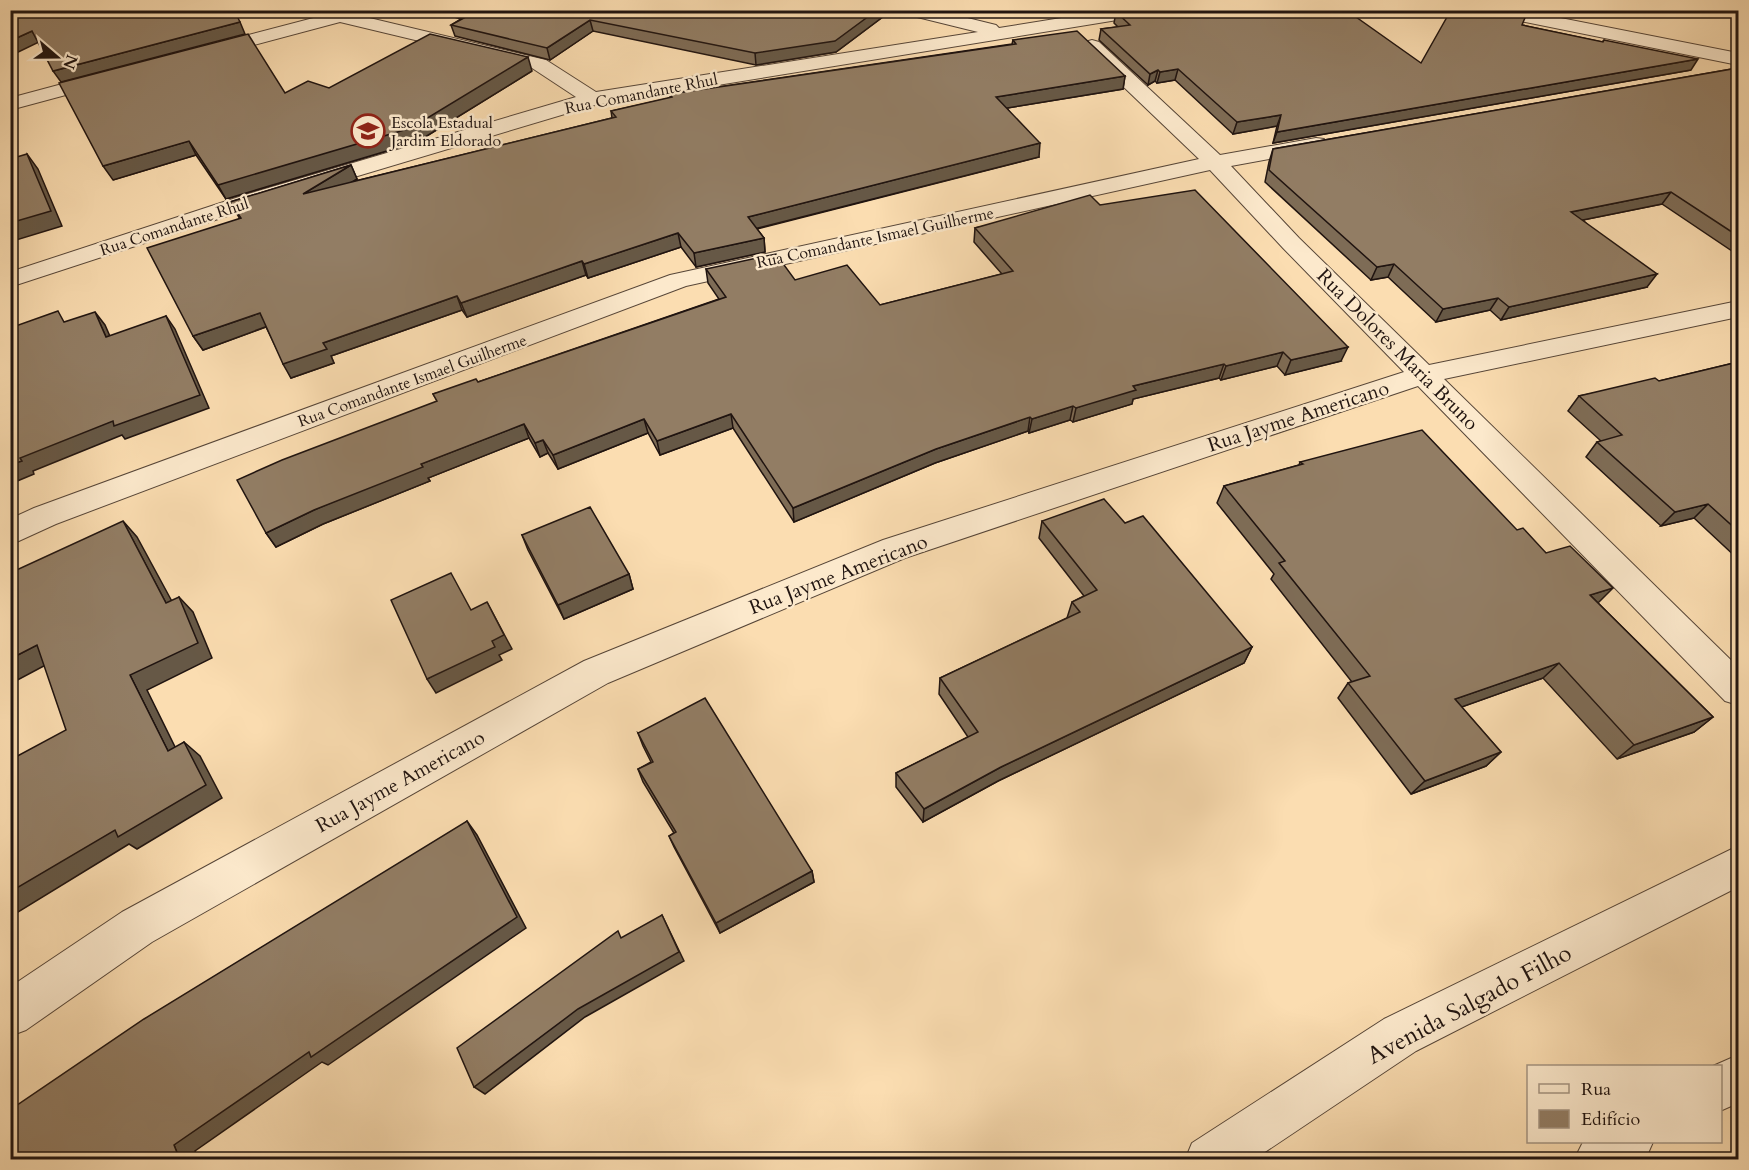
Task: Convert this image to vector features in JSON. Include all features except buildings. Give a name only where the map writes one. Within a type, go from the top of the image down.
[{"type":"street","points":[[306,10],[348,13],[539,64],[592,99]]},
{"type":"street","points":[[911,10],[1007,33]]},
{"type":"street","name":"Rua Comandante Rhul","points":[[10,280],[256,199],[592,99],[1007,33],[1061,17],[1148,10]]},
{"type":"street","points":[[1490,10],[1738,59]]},
{"type":"street","points":[[193,55],[348,13]]},
{"type":"street","name":"Rua Dolores Maria Bruno","points":[[1061,17],[1215,162],[1423,375],[1738,690]]},
{"type":"street","points":[[1704,76],[1738,70]]},
{"type":"street","points":[[10,104],[124,73]]},
{"type":"street","name":"Rua Comandante Ismael Guilherme","points":[[10,533],[45,516],[679,280],[1215,162],[1343,140]]},
{"type":"street","name":"Rua Jayme Americano","points":[[10,1014],[137,927],[596,672],[894,549],[1423,375],[1738,309]]},
{"type":"street","name":"Avenida Salgado Filho","points":[[1209,1160],[1400,1035],[1738,866]]},
{"type":"street","points":[[1722,1087],[1738,1078]]},
{"type":"street","points":[[1598,1160],[1627,1143]]},
{"type":"place","name":"Escola Estadual Jardim Eldorado","points":[[368,131]]}]
